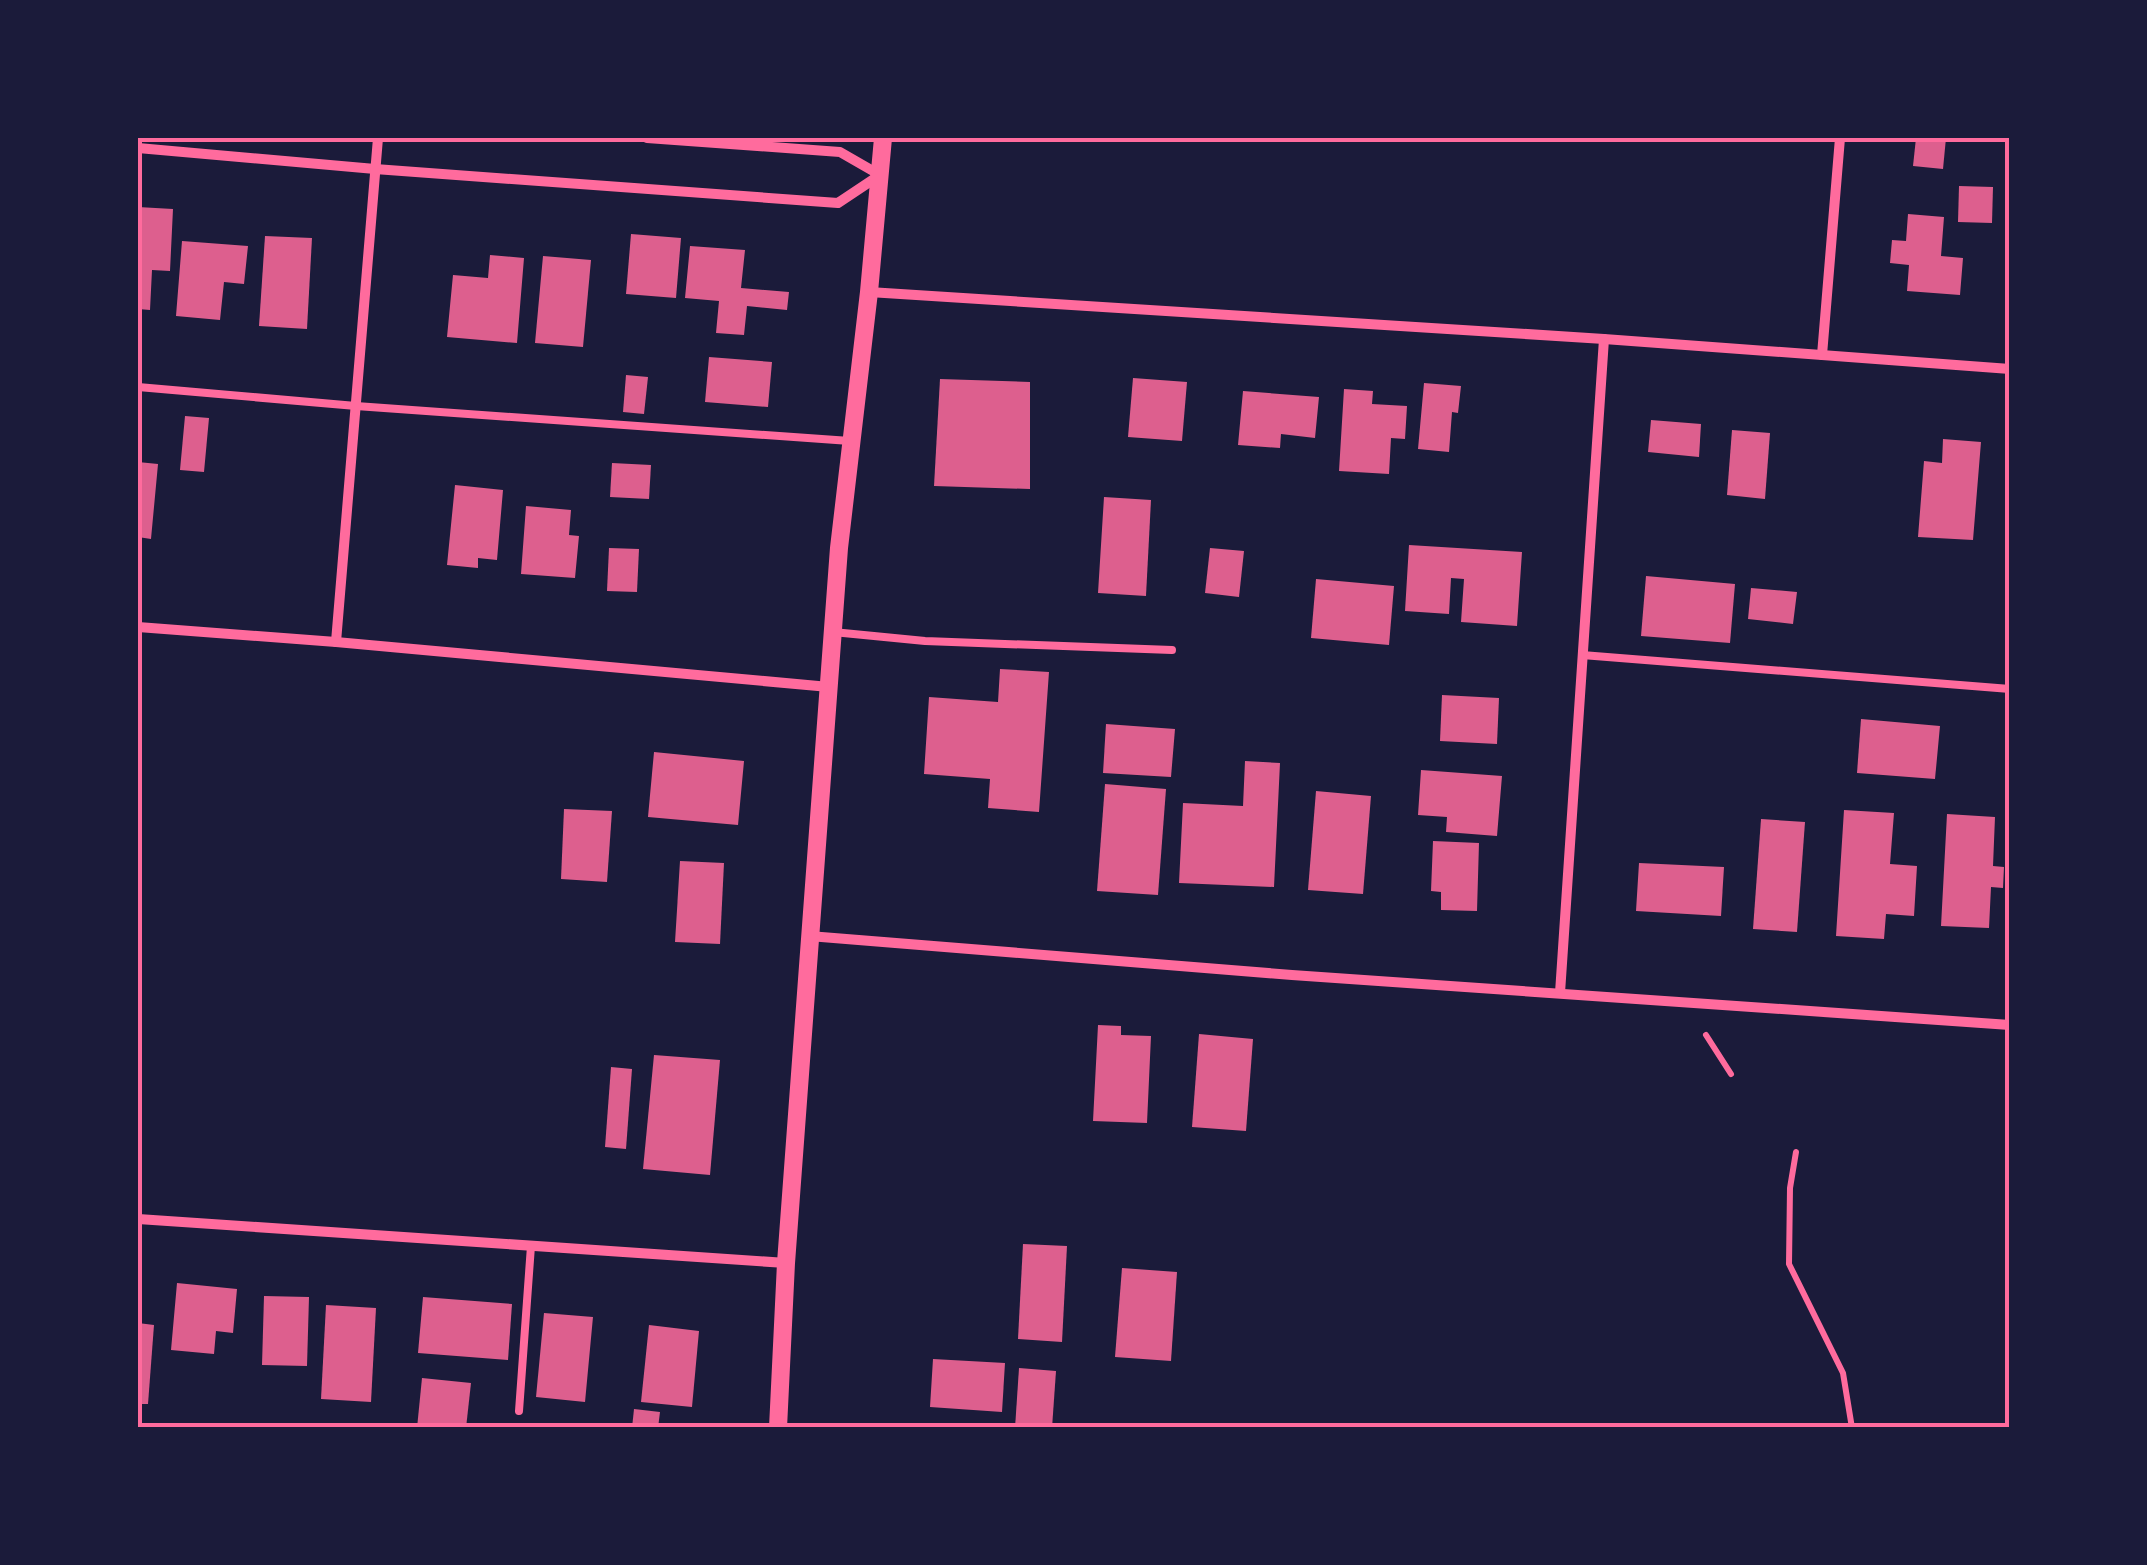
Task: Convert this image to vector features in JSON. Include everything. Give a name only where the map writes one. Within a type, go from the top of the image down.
[{"type":"street","points":[[336,642],[378,138]]},
{"type":"street","points":[[647,138],[840,152],[880,174]]},
{"type":"street","points":[[778,1428],[808,936],[828,686],[883,138]]},
{"type":"street","points":[[1822,355],[1840,138]]},
{"type":"street","points":[[138,148],[838,203],[880,174]]},
{"type":"street","points":[[869,292],[2010,369]]},
{"type":"street","points":[[1560,994],[1604,340]]},
{"type":"street","points":[[138,627],[828,686]]},
{"type":"street","points":[[808,936],[1292,975],[2010,1025]]},
{"type":"street","points":[[138,1219],[786,1263]]},
{"type":"lane","points":[[138,388],[850,441]]},
{"type":"lane","points":[[833,632],[925,641],[1172,650]]},
{"type":"lane","points":[[1582,655],[2010,689]]},
{"type":"lane","points":[[519,1411],[531,1246]]},
{"type":"path","points":[[1706,1035],[1731,1074]]},
{"type":"path","points":[[1796,1152],[1790,1188],[1789,1264],[1842,1373],[1852,1428]]},
{"type":"building","points":[[1916,138],[1946,138],[1943,169],[1913,166]]},
{"type":"building","points":[[1959,186],[1993,187],[1992,223],[1958,222]]},
{"type":"building","points":[[138,207],[173,209],[170,271],[152,270],[150,310],[138,309]]},
{"type":"building","points":[[1908,214],[1944,217],[1941,256],[1963,258],[1960,295],[1907,291],[1909,265],[1890,263],[1892,240],[1906,241]]},
{"type":"building","points":[[631,234],[681,238],[676,298],[626,294]]},
{"type":"building","points":[[265,236],[312,238],[307,329],[259,326]]},
{"type":"building","points":[[182,241],[248,246],[244,284],[224,282],[220,320],[176,316]]},
{"type":"building","points":[[690,246],[745,250],[741,288],[789,292],[787,310],[747,306],[744,335],[716,333],[719,301],[685,298]]},
{"type":"building","points":[[490,255],[524,258],[517,343],[447,337],[453,275],[488,278]]},
{"type":"building","points":[[543,256],[591,260],[583,347],[535,343]]},
{"type":"building","points":[[709,357],[772,362],[768,407],[705,402]]},
{"type":"building","points":[[626,375],[648,377],[644,414],[623,412]]},
{"type":"building","points":[[1133,378],[1187,382],[1182,441],[1128,437]]},
{"type":"building","points":[[940,379],[1030,382],[1030,489],[934,486]]},
{"type":"building","points":[[1424,383],[1461,386],[1458,413],[1452,412],[1449,452],[1418,449]]},
{"type":"building","points":[[1344,389],[1373,391],[1372,404],[1407,406],[1405,439],[1391,438],[1389,474],[1339,471]]},
{"type":"building","points":[[1243,391],[1319,397],[1315,438],[1281,434],[1280,448],[1238,445]]},
{"type":"building","points":[[185,416],[209,418],[204,472],[180,470]]},
{"type":"building","points":[[1651,420],[1701,424],[1699,457],[1648,452]]},
{"type":"building","points":[[1732,430],[1770,433],[1765,499],[1727,495]]},
{"type":"building","points":[[1943,439],[1981,442],[1973,540],[1918,537],[1924,461],[1942,463]]},
{"type":"building","points":[[138,462],[158,464],[151,539],[138,537]]},
{"type":"building","points":[[612,463],[651,465],[649,499],[610,497]]},
{"type":"building","points":[[455,485],[503,490],[497,560],[478,558],[478,568],[447,565]]},
{"type":"building","points":[[1104,497],[1151,500],[1146,596],[1098,593]]},
{"type":"building","points":[[526,506],[571,510],[569,535],[579,536],[575,578],[521,574]]},
{"type":"building","points":[[1409,545],[1522,552],[1517,626],[1461,622],[1464,579],[1451,578],[1449,614],[1405,611]]},
{"type":"building","points":[[609,548],[639,549],[637,592],[607,591]]},
{"type":"building","points":[[1210,548],[1244,551],[1239,597],[1205,593]]},
{"type":"building","points":[[1646,576],[1735,584],[1730,643],[1641,636]]},
{"type":"building","points":[[1316,579],[1394,586],[1389,645],[1311,638]]},
{"type":"building","points":[[1751,588],[1797,592],[1793,624],[1748,619]]},
{"type":"building","points":[[1000,669],[1049,672],[1039,812],[988,808],[990,779],[924,774],[929,697],[998,702]]},
{"type":"building","points":[[1442,695],[1499,698],[1497,744],[1440,741]]},
{"type":"building","points":[[1861,719],[1940,726],[1935,779],[1857,773]]},
{"type":"building","points":[[1106,724],[1175,729],[1171,777],[1103,773]]},
{"type":"building","points":[[654,752],[744,761],[738,825],[648,817]]},
{"type":"building","points":[[1245,761],[1280,763],[1274,887],[1179,883],[1183,803],[1243,806]]},
{"type":"building","points":[[1421,770],[1502,776],[1497,836],[1446,832],[1447,817],[1418,815]]},
{"type":"building","points":[[1105,784],[1166,789],[1158,895],[1097,891]]},
{"type":"building","points":[[1316,791],[1371,796],[1363,894],[1308,890]]},
{"type":"building","points":[[564,809],[612,811],[607,882],[561,879]]},
{"type":"building","points":[[1844,810],[1894,813],[1890,864],[1917,866],[1914,916],[1886,914],[1884,939],[1836,936]]},
{"type":"building","points":[[1947,814],[1995,817],[1993,866],[2004,867],[2003,888],[1991,887],[1989,928],[1941,926]]},
{"type":"building","points":[[1761,819],[1805,822],[1797,932],[1753,929]]},
{"type":"building","points":[[1433,841],[1479,843],[1477,911],[1441,910],[1441,892],[1431,891]]},
{"type":"building","points":[[680,861],[724,863],[720,944],[675,942]]},
{"type":"building","points":[[1639,863],[1724,867],[1721,916],[1636,911]]},
{"type":"building","points":[[1098,1025],[1121,1026],[1121,1035],[1151,1036],[1147,1123],[1093,1121]]},
{"type":"building","points":[[1199,1034],[1253,1039],[1246,1131],[1192,1127]]},
{"type":"building","points":[[654,1055],[720,1060],[710,1175],[643,1169]]},
{"type":"building","points":[[611,1067],[632,1069],[626,1149],[605,1147]]},
{"type":"building","points":[[1023,1244],[1067,1246],[1062,1342],[1018,1339]]},
{"type":"building","points":[[1122,1268],[1177,1272],[1171,1361],[1115,1357]]},
{"type":"building","points":[[177,1283],[237,1289],[233,1333],[216,1331],[214,1354],[171,1350]]},
{"type":"building","points":[[264,1296],[309,1297],[307,1366],[262,1365]]},
{"type":"building","points":[[423,1297],[512,1304],[508,1360],[418,1353]]},
{"type":"building","points":[[326,1305],[376,1308],[371,1402],[321,1399]]},
{"type":"building","points":[[544,1313],[593,1317],[585,1402],[536,1397]]},
{"type":"building","points":[[138,1323],[154,1325],[148,1404],[138,1404]]},
{"type":"building","points":[[649,1325],[699,1331],[692,1407],[641,1402]]},
{"type":"building","points":[[933,1359],[1005,1363],[1002,1412],[930,1407]]},
{"type":"building","points":[[1019,1368],[1056,1371],[1052,1428],[1015,1428]]},
{"type":"building","points":[[422,1378],[471,1383],[466,1428],[417,1428]]},
{"type":"building","points":[[634,1409],[660,1412],[658,1428],[632,1428]]}]
